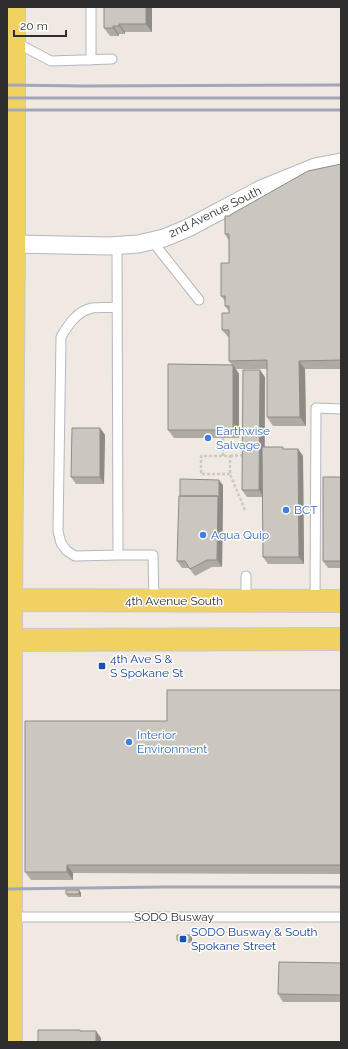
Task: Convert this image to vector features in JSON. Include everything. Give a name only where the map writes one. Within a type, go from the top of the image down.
[{"type":"main road","points":[[11,1042],[9,1000],[10,41],[14,7]]},
{"type":"main road","name":"4th Avenue South","points":[[9,600],[341,601]]},
{"type":"main road","points":[[9,640],[341,639]]},
{"type":"street","name":"2nd Avenue South","points":[[10,244],[117,246],[152,241],[164,238],[188,228],[261,189],[314,168],[341,162]]},
{"type":"lane","points":[[91,7],[91,60]]},
{"type":"lane","points":[[10,41],[51,61],[112,59]]},
{"type":"lane","points":[[152,241],[199,300]]},
{"type":"lane","points":[[117,246],[118,555]]},
{"type":"lane","points":[[117,308],[92,308],[81,312],[70,322],[61,337],[58,531],[61,543],[67,551],[75,556],[153,555],[154,601]]},
{"type":"lane","points":[[315,601],[316,408],[341,409]]},
{"type":"lane","points":[[246,576],[246,601]]},
{"type":"lane","name":"SODO Busway","points":[[9,917],[341,917]]},
{"type":"path","points":[[223,438],[223,456]]},
{"type":"path","points":[[230,474],[201,474],[201,456],[230,456],[243,454],[243,447]]},
{"type":"path","points":[[230,456],[230,474],[246,510]]},
{"type":"path","points":[[212,474],[212,480]]},
{"type":"building","points":[[104,7],[146,7],[146,24],[119,24],[119,26],[113,26],[113,28],[104,28]]},
{"type":"building","points":[[341,164],[341,360],[299,361],[300,417],[267,417],[267,360],[229,361],[229,330],[222,330],[222,313],[229,313],[229,306],[225,306],[225,296],[221,296],[221,263],[229,263],[229,234],[225,234],[225,216],[230,216],[308,171]]},
{"type":"building","points":[[168,364],[233,365],[233,430],[168,430]]},
{"type":"building","points":[[243,370],[260,370],[259,490],[242,490]]},
{"type":"building","points":[[72,428],[100,428],[100,477],[71,477]]},
{"type":"building","name":"BCT","points":[[262,447],[298,449],[299,557],[263,557]]},
{"type":"building","points":[[323,477],[341,477],[341,561],[323,561]]},
{"type":"building","points":[[180,479],[219,480],[219,498],[218,496],[180,496]]},
{"type":"building","name":"Aqua Quip","points":[[179,496],[218,496],[217,560],[207,560],[190,569],[185,561],[177,561]]},
{"type":"building","points":[[167,690],[341,690],[341,865],[67,865],[67,872],[25,872],[25,721],[167,721]]},
{"type":"building","points":[[66,890],[79,890],[79,894],[66,894]]},
{"type":"building","points":[[177,935],[190,935],[190,940],[177,940]]},
{"type":"building","points":[[279,962],[341,963],[341,995],[278,994]]},
{"type":"building","points":[[38,1030],[96,1031],[96,1042],[38,1042]]},
{"type":"railway","points":[[7,85],[341,85]]},
{"type":"railway","points":[[7,98],[341,98]]},
{"type":"railway","points":[[7,110],[341,110]]},
{"type":"railway","points":[[7,889],[341,887]]},
{"type":"place","name":"Earthwise Salvage","points":[[208,438]]},
{"type":"place","name":"BCT","points":[[286,510]]},
{"type":"place","name":"Aqua Quip","points":[[203,535]]},
{"type":"place","name":"4th Ave S & S Spokane St","points":[[102,666]]},
{"type":"place","name":"Interior Environment","points":[[129,742]]},
{"type":"place","name":"SODO Busway & South Spokane Street","points":[[183,939]]}]
